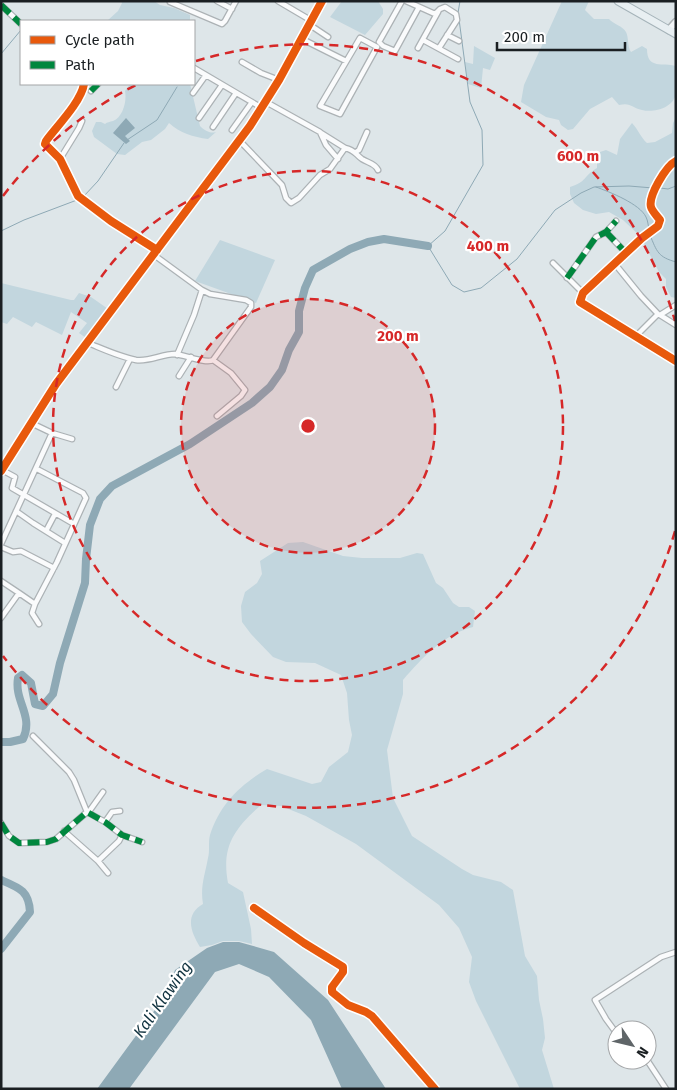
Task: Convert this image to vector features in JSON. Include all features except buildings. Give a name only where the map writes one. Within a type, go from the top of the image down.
[{"type":"main road","points":[[618,1],[672,32]]},
{"type":"street","points":[[216,1],[232,9]]},
{"type":"street","points":[[170,2],[222,24],[236,1]]},
{"type":"street","points":[[278,1],[328,36]]},
{"type":"street","points":[[74,524],[12,488],[15,477],[2,470],[56,384],[156,253],[264,105],[322,1]]},
{"type":"street","points":[[420,7],[395,51],[383,46],[379,42],[404,1],[420,7],[435,14],[440,9],[446,7],[456,14],[457,20],[439,48]]},
{"type":"street","points":[[1,5],[20,23]]},
{"type":"street","points":[[418,48],[440,9]]},
{"type":"street","points":[[672,32],[676,22]]},
{"type":"street","points":[[447,34],[459,41]]},
{"type":"street","points":[[360,38],[377,47],[340,114],[320,106],[346,61],[360,38]]},
{"type":"street","points":[[302,39],[346,61]]},
{"type":"street","points":[[423,40],[458,60]]},
{"type":"street","points":[[242,62],[261,73],[279,80]]},
{"type":"street","points":[[195,69],[236,94],[252,102],[264,105],[320,132],[356,152],[362,159],[376,166],[378,170]]},
{"type":"street","points":[[193,93],[206,76]]},
{"type":"street","points":[[84,85],[83,90],[74,104],[44,143],[60,159],[78,196],[156,253],[202,290],[210,294],[246,300],[251,303],[213,360],[206,362],[191,357],[170,354],[140,361],[130,359],[88,342]]},
{"type":"street","points":[[91,91],[97,85]]},
{"type":"street","points":[[198,118],[222,85]]},
{"type":"street","points":[[212,127],[236,94]]},
{"type":"street","points":[[232,130],[252,102]]},
{"type":"street","points":[[60,159],[82,121]]},
{"type":"street","points":[[320,132],[326,145],[338,159]]},
{"type":"street","points":[[356,152],[359,150],[368,132]]},
{"type":"street","points":[[239,140],[282,185],[286,198],[291,203],[330,169],[346,148]]},
{"type":"street","points":[[676,161],[665,170],[651,200],[651,206],[660,220],[660,224],[642,238],[583,294],[580,300],[581,303],[676,361]]},
{"type":"street","points":[[567,278],[596,237],[606,232],[616,221]]},
{"type":"street","points":[[606,232],[627,254]]},
{"type":"street","points":[[553,263],[583,294]]},
{"type":"street","points":[[615,264],[648,304],[659,315],[676,325]]},
{"type":"street","points":[[177,355],[196,310],[202,290]]},
{"type":"street","points":[[636,336],[659,315],[676,306]]},
{"type":"street","points":[[179,376],[191,357]]},
{"type":"street","points":[[116,387],[130,359]]},
{"type":"street","points":[[213,360],[231,373],[245,390],[241,396],[217,416]]},
{"type":"street","points":[[31,423],[52,433],[72,438]]},
{"type":"street","points":[[52,433],[1,546],[12,552],[21,551],[54,568]]},
{"type":"street","points":[[36,469],[80,492],[86,498],[54,568],[35,604],[32,614],[39,624]]},
{"type":"street","points":[[16,511],[66,543]]},
{"type":"street","points":[[46,531],[55,514]]},
{"type":"street","points":[[1,581],[35,604]]},
{"type":"street","points":[[1,618],[19,593]]},
{"type":"street","points":[[33,736],[69,772],[88,812],[106,822],[122,835],[142,842]]},
{"type":"street","points":[[1,824],[9,836],[19,844],[51,841],[88,812],[103,792]]},
{"type":"street","points":[[106,822],[112,812],[120,811]]},
{"type":"street","points":[[64,831],[98,861],[108,873]]},
{"type":"street","points":[[98,861],[119,841],[122,835]]},
{"type":"street","points":[[254,908],[304,944],[343,967],[344,972],[332,987],[332,992],[348,1005],[372,1016],[435,1089]]},
{"type":"street","points":[[607,1020],[595,1000],[661,957],[676,952]]},
{"type":"street","points":[[654,1070],[666,1089]]},
{"type":"shaded area","points":[[121,1],[154,1],[160,5],[174,8],[190,15],[190,20],[108,20],[118,11],[122,3]]},
{"type":"shaded area","points":[[342,1],[378,1],[383,9],[383,14],[365,35],[330,17]]},
{"type":"shaded area","points":[[562,1],[589,1],[585,10],[594,19],[609,19],[625,30],[631,52],[642,46],[647,49],[648,56],[653,63],[676,66],[676,94],[671,103],[657,110],[647,111],[629,105],[619,105],[612,97],[590,109],[573,129],[568,130],[561,125],[559,120],[546,117],[521,102],[524,85]]},
{"type":"shaded area","points":[[474,46],[495,58],[490,70],[483,68],[481,88],[468,84],[465,62],[473,64]]},
{"type":"shaded area","points":[[129,85],[190,85],[200,126],[207,131],[216,132],[208,139],[202,138],[182,132],[169,123],[165,129],[151,140],[142,142],[125,155],[117,154],[94,137],[92,131],[96,122],[105,124],[119,116],[125,104],[125,91]]},
{"type":"shaded area","points":[[676,117],[676,298],[671,297],[666,287],[666,279],[659,272],[640,236],[623,220],[609,212],[596,214],[583,210],[574,203],[570,194],[570,187],[582,181],[597,168],[597,158],[600,152],[606,150],[617,155],[620,139],[632,123],[647,143],[655,142],[672,133]]},
{"type":"shaded area","points":[[126,118],[135,128],[125,136],[130,141],[126,144],[113,133]]},
{"type":"shaded area","points":[[220,240],[275,260],[256,303],[195,281]]},
{"type":"shaded area","points":[[1,283],[71,300],[74,300],[79,293],[91,297],[111,311],[89,340],[79,333],[87,323],[71,312],[62,335],[36,322],[32,327],[13,317],[7,324],[1,322]]},
{"type":"shaded area","points":[[303,542],[343,556],[362,558],[400,558],[417,553],[423,554],[436,583],[443,588],[453,603],[459,607],[469,607],[475,611],[473,627],[462,630],[443,641],[426,655],[403,680],[403,694],[387,750],[393,798],[412,836],[473,875],[501,882],[513,890],[525,956],[537,976],[545,1038],[542,1050],[554,1089],[520,1089],[476,1001],[469,982],[472,957],[459,928],[439,905],[356,844],[306,816],[281,806],[261,805],[237,830],[232,839],[227,858],[228,883],[243,892],[251,929],[252,944],[239,941],[223,941],[200,947],[194,936],[191,918],[197,908],[203,904],[202,886],[209,855],[210,835],[219,814],[232,796],[267,769],[312,784],[321,782],[329,767],[348,752],[352,735],[347,693],[341,675],[315,663],[286,662],[273,657],[242,622],[241,606],[245,592],[257,583],[262,574],[260,561],[288,543]]},
{"type":"shaded area","points":[[223,942],[239,942],[274,952],[328,1000],[386,1089],[342,1089],[311,1020],[269,977],[239,964],[215,972],[129,1089],[97,1089],[165,996],[175,970],[207,948]]},
{"type":"waterway","points":[[458,13],[460,1]]},
{"type":"waterway","points":[[459,19],[470,102],[482,130],[483,165],[445,231],[428,246],[452,285],[464,292],[481,288],[517,259],[555,210],[581,193],[594,187],[629,186],[653,188]]},
{"type":"waterway","points":[[1,54],[20,31]]},
{"type":"waterway","points":[[127,140],[157,120],[177,87]]},
{"type":"waterway","points":[[84,196],[98,181],[124,143]]},
{"type":"waterway","points":[[660,188],[668,189],[676,186]]},
{"type":"waterway","points":[[596,187],[624,199],[638,208],[646,217],[649,229]]},
{"type":"waterway","points":[[1,231],[77,200]]},
{"type":"waterway","points":[[650,235],[659,253],[665,258],[676,262]]},
{"type":"waterway","points":[[1,742],[23,739],[26,730],[18,678],[22,675],[31,683],[35,704],[43,706],[53,694],[60,663],[85,583],[90,525],[100,499],[112,486],[190,444],[252,403],[270,387],[282,370],[289,350],[299,332],[299,311],[305,288],[313,270],[350,249],[368,242],[384,239],[428,246]]},
{"type":"waterway","points":[[1,880],[22,891],[28,899],[30,912],[1,949]]},
{"type":"marked path","points":[[1,5],[20,23]]},
{"type":"marked path","points":[[91,91],[97,85]]},
{"type":"marked path","points":[[567,278],[596,237],[606,232],[616,221]]},
{"type":"marked path","points":[[606,232],[627,254]]},
{"type":"marked path","points":[[1,823],[9,836],[19,843],[47,842],[56,839],[87,812],[105,822],[122,835],[142,842]]},
{"type":"cycle path","points":[[1,471],[56,384],[250,126],[279,80],[322,1]]},
{"type":"cycle path","points":[[84,85],[74,106],[45,144],[60,159],[78,196],[111,221],[157,250]]},
{"type":"cycle path","points":[[676,161],[667,169],[652,196],[651,207],[660,220],[658,226],[642,238],[583,293],[580,302],[676,361]]},
{"type":"cycle path","points":[[254,908],[304,943],[343,967],[343,972],[332,987],[332,992],[348,1005],[372,1016],[435,1089]]},
{"type":"water label","name":"Kali Klawing","points":[[162,999]]}]
